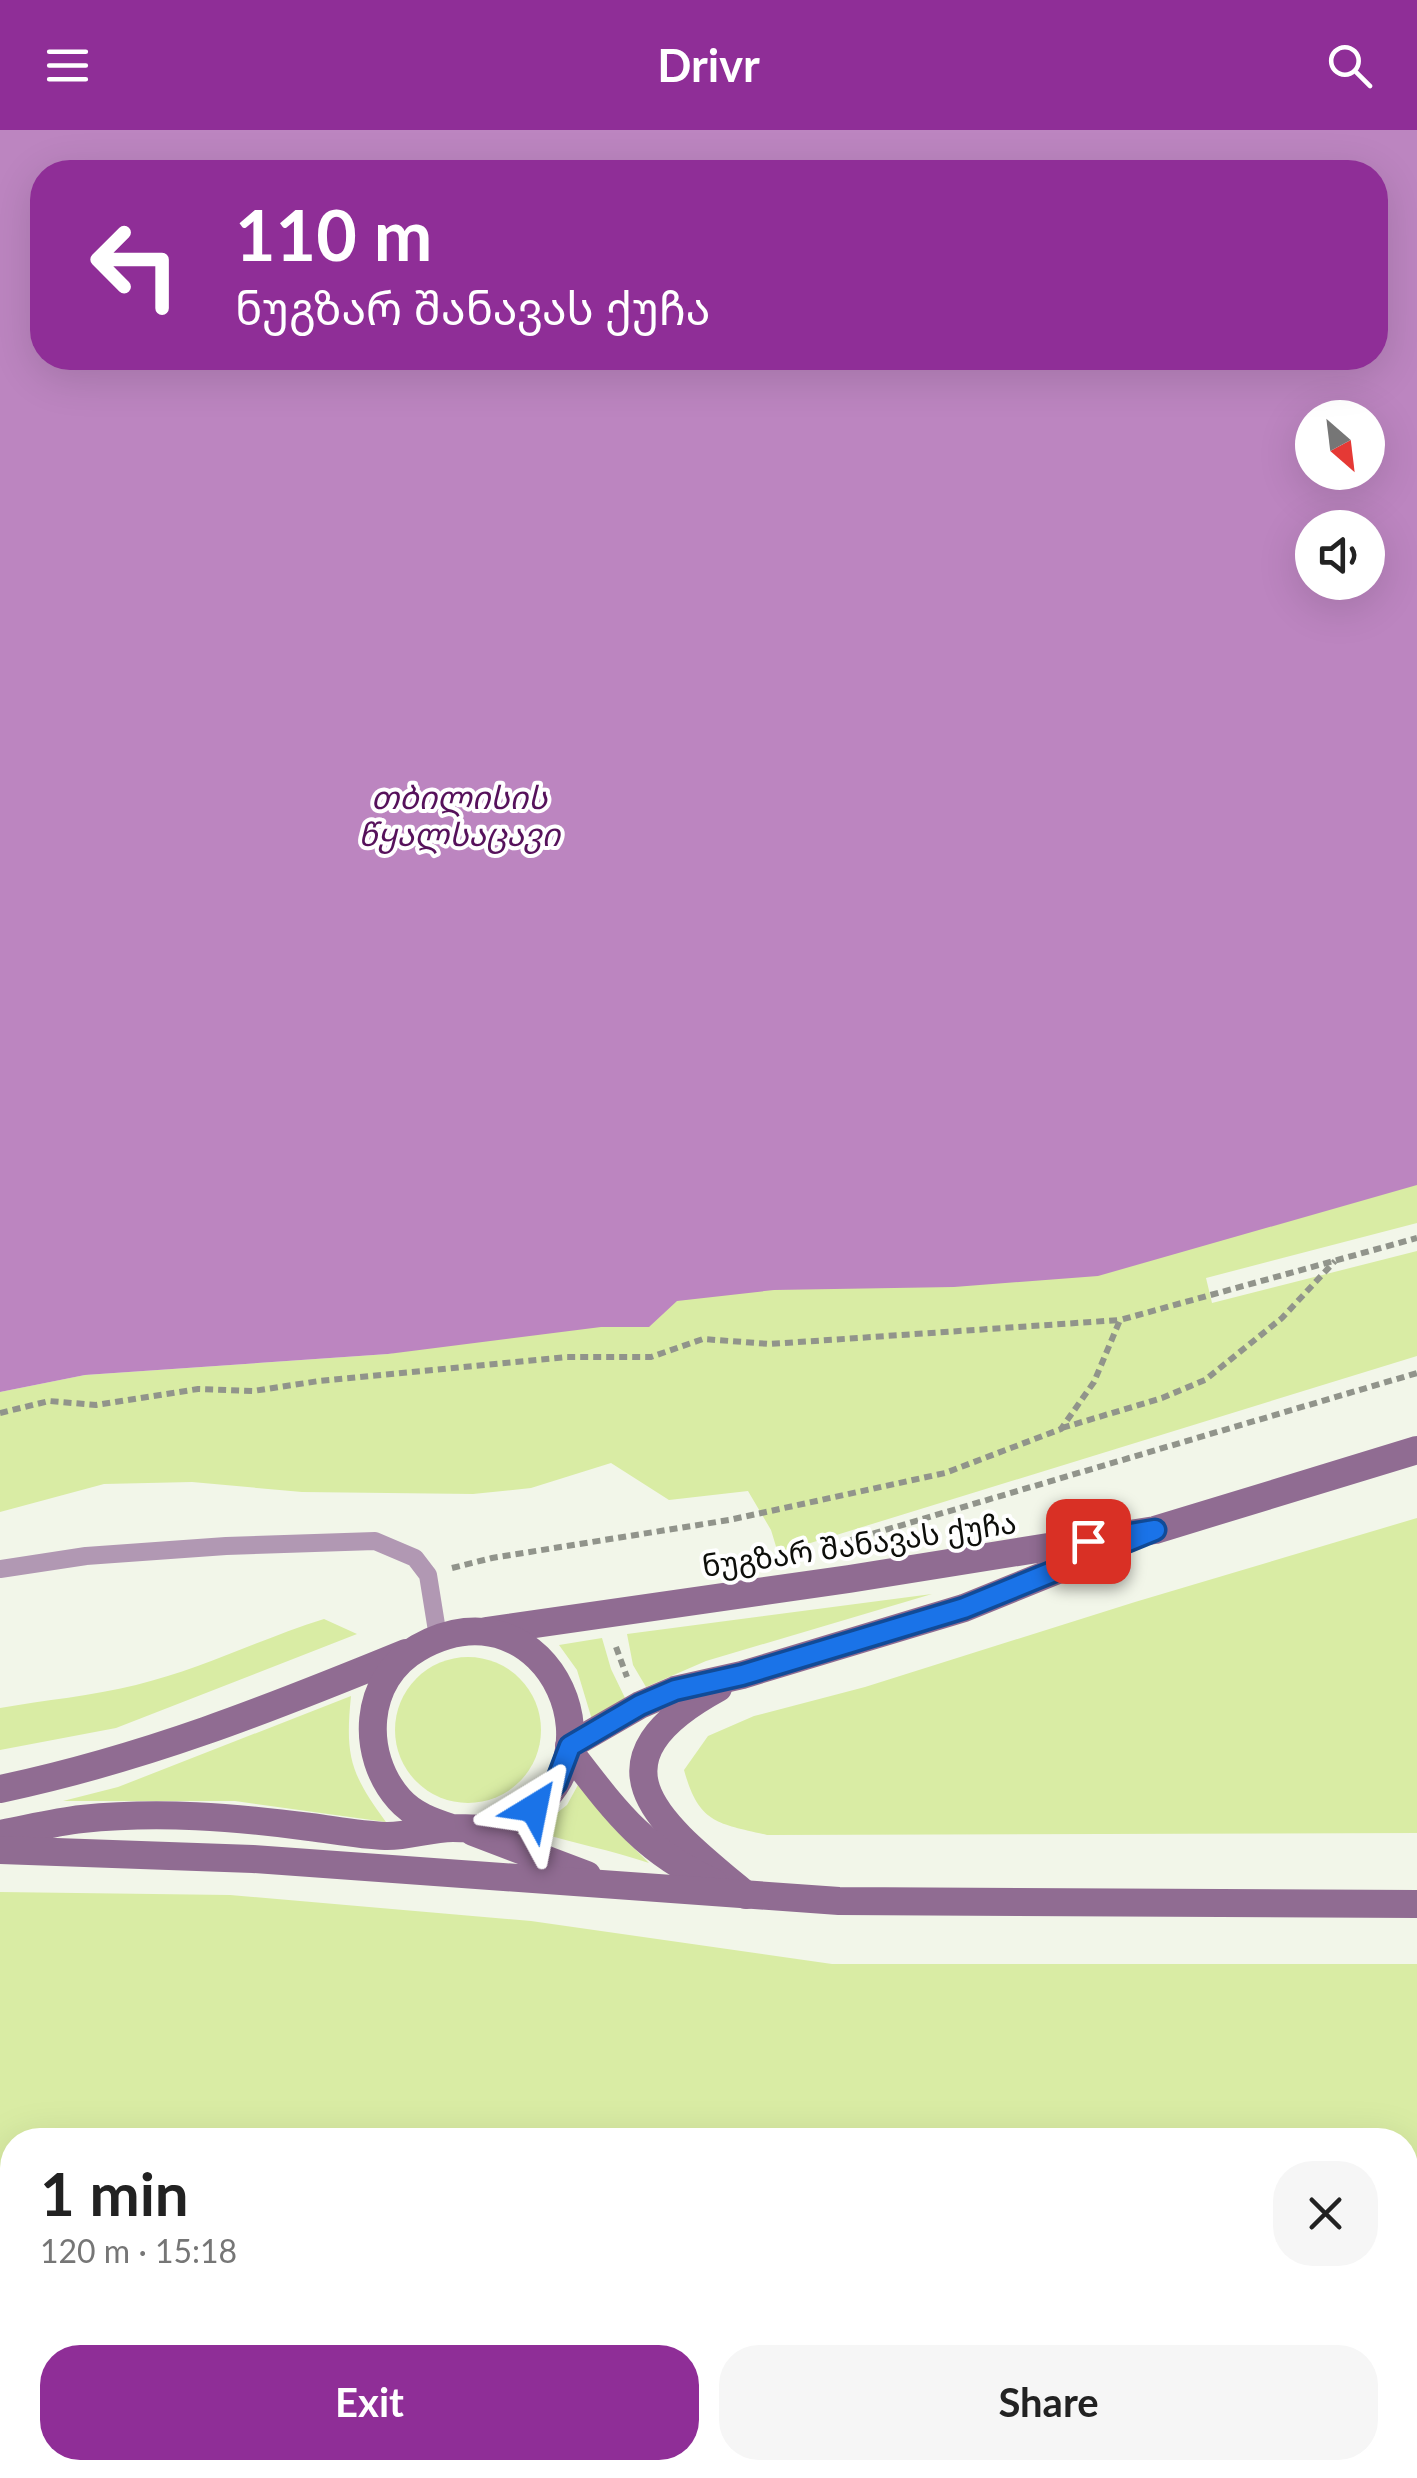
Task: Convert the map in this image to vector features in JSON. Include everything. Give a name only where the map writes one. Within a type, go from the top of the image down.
[{"type":"main road","name":"ნუგზარ შანავას ქუჩა","points":[[480,1632],[1155,1530],[1417,1450]]},
{"type":"main road","points":[[569,1749],[640,1705],[675,1690],[742,1675],[964,1608],[1155,1530]]},
{"type":"main road","points":[[0,1789],[109,1764],[197,1736],[438,1637],[480,1632],[518,1644],[550,1669],[570,1719],[569,1749],[556,1783],[534,1808],[504,1825],[387,1836],[231,1817],[149,1815],[80,1819],[0,1834]]},
{"type":"main road","points":[[412,1650],[392,1671],[378,1696],[372,1724],[374,1752],[384,1779],[402,1802],[425,1819],[622,1887]]},
{"type":"main road","points":[[742,1675],[670,1718],[650,1740],[643,1764],[653,1806],[670,1828],[746,1895]]},
{"type":"main road","points":[[569,1749],[636,1834],[689,1872],[746,1895]]},
{"type":"main road","points":[[0,1850],[254,1859],[839,1902],[1417,1904]]},
{"type":"lane","points":[[0,1570],[86,1556],[375,1541],[416,1558],[428,1575],[438,1637]]},
{"type":"path","points":[[0,1413],[49,1401],[96,1405],[198,1389],[253,1391],[319,1381],[567,1358],[650,1357],[703,1339],[770,1344],[1120,1320],[1417,1238]]},
{"type":"path","points":[[428,1575],[492,1558],[729,1520],[945,1472],[1061,1428],[1162,1398],[1205,1380],[1282,1318],[1337,1260]]},
{"type":"path","points":[[1061,1428],[1094,1382],[1120,1320]]},
{"type":"path","points":[[835,1545],[1417,1373]]},
{"type":"path","points":[[609,1611],[618,1655],[640,1705]]},
{"type":"green space","points":[[1417,1151],[1417,1223],[1206,1278],[1212,1303],[1417,1251],[1417,1356],[778,1553],[771,1530],[748,1491],[669,1500],[611,1463],[531,1488],[473,1494],[302,1492],[192,1482],[104,1484],[0,1512],[0,1392],[85,1375],[388,1354]]},
{"type":"green space","points":[[1417,1518],[1417,1833],[767,1835],[712,1818],[690,1788],[684,1770],[708,1736],[754,1716],[865,1687]]},
{"type":"green space","points":[[932,1594],[706,1661],[646,1687],[633,1665],[627,1634]]},
{"type":"green space","points":[[324,1619],[357,1634],[116,1728],[0,1750],[0,1708],[136,1685]]},
{"type":"green space","points":[[602,1638],[625,1698],[593,1723],[577,1670],[559,1645]]},
{"type":"green space","points":[[468,1657],[496,1663],[520,1678],[535,1702],[541,1730],[535,1758],[520,1782],[496,1797],[468,1803],[440,1797],[416,1782],[401,1758],[395,1730],[401,1702],[416,1678],[440,1663]]},
{"type":"green space","points":[[351,1696],[349,1734],[353,1763],[364,1790],[386,1822],[235,1801],[63,1801],[118,1787]]},
{"type":"green space","points":[[579,1783],[613,1827],[649,1863],[534,1831],[567,1805]]},
{"type":"green space","points":[[0,1892],[230,1895],[531,1921],[832,1964],[1417,1964],[1417,2128],[0,2128]]},
{"type":"water","name":"თბილისის წყალსაცავი","points":[[0,130],[1417,130],[1417,1185],[1098,1276],[954,1287],[774,1290],[677,1301],[649,1327],[601,1327],[388,1354],[85,1375],[0,1392]]},
{"type":"route","points":[[534,1808],[556,1783],[570,1746],[640,1705],[675,1690],[742,1675],[964,1608],[1155,1530],[1088,1541]]}]
